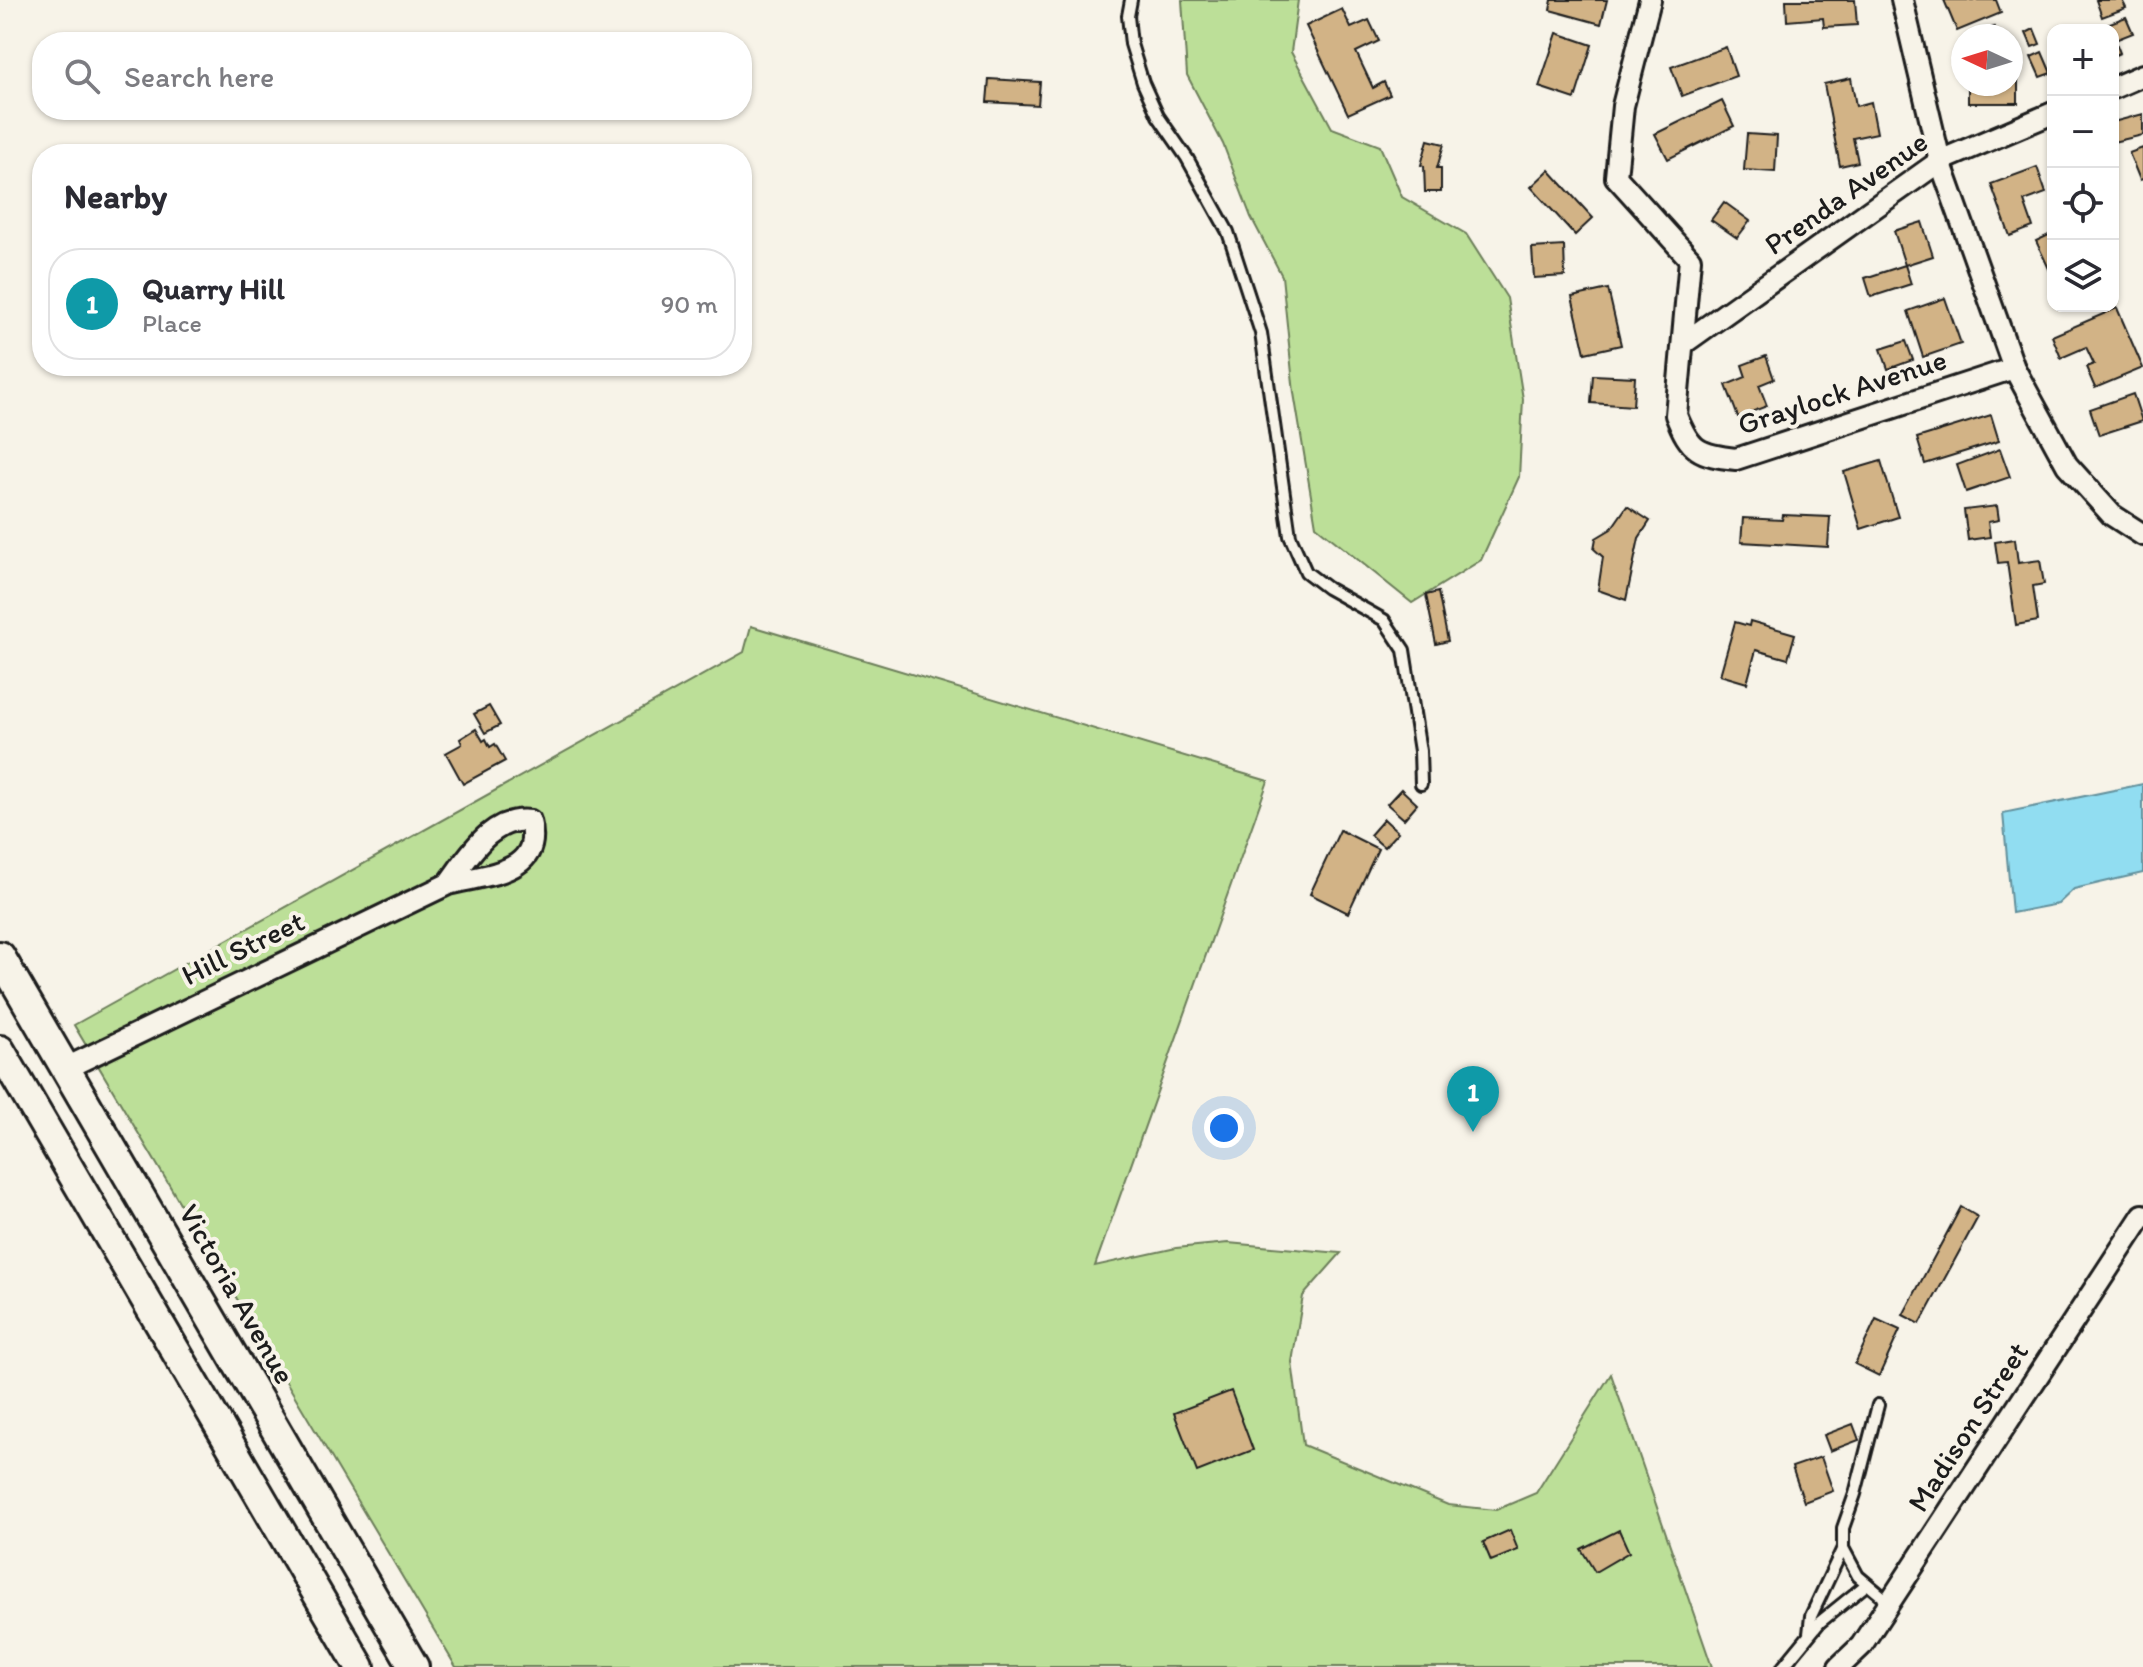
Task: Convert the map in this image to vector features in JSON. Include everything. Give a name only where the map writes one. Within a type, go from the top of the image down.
[{"type":"main road","name":"Victoria Avenue","points":[[0,956],[414,1667]]},
{"type":"main road","points":[[0,1050],[360,1667]]},
{"type":"street","name":"Graylock Avenue","points":[[1650,0],[1623,106],[1616,177],[1690,259],[1676,415],[1685,438],[1708,456],[1736,459],[2014,368]]},
{"type":"street","points":[[1902,0],[1940,161],[2014,368],[2067,465],[2112,515],[2143,535]]},
{"type":"street","points":[[2119,85],[2143,75]]},
{"type":"street","name":"Prenda Avenue","points":[[1684,343],[1940,161],[2047,116]]},
{"type":"street","name":"Hill Street","points":[[66,1068],[448,884]]},
{"type":"street","name":"Madison Street","points":[[1839,1667],[1861,1646],[2143,1215]]},
{"type":"lane","points":[[1131,0],[1128,16],[1131,44],[1143,83],[1158,116],[1187,158],[1228,232],[1261,333],[1290,536],[1306,572],[1327,588],[1384,620],[1404,650],[1420,751],[1421,784]]},
{"type":"lane","points":[[1808,1636],[1811,1616],[1843,1548],[1843,1528],[1878,1405]]},
{"type":"lane","points":[[1843,1548],[1858,1576],[1889,1602]]},
{"type":"lane","points":[[1783,1667],[1820,1622],[1867,1584]]},
{"type":"green space","points":[[1182,0],[1298,0],[1291,52],[1332,128],[1380,146],[1402,197],[1466,234],[1507,298],[1523,399],[1519,477],[1481,560],[1412,603],[1316,526],[1294,393],[1282,276],[1251,217],[1223,144],[1187,75]]},
{"type":"green space","points":[[751,626],[1268,781],[1095,1266],[1176,1248],[1228,1243],[1341,1253],[1303,1296],[1292,1362],[1303,1445],[1448,1505],[1496,1510],[1536,1493],[1611,1374],[1712,1667],[456,1667],[74,1025],[744,652]]},
{"type":"water","points":[[2143,784],[2143,873],[2074,889],[2058,904],[2012,913],[2003,813]]},
{"type":"building","points":[[1552,0],[1607,0],[1601,24],[1550,10]]},
{"type":"building","points":[[1786,0],[1855,0],[1857,25],[1824,27],[1823,18],[1787,21]]},
{"type":"building","points":[[1944,0],[1996,0],[2001,13],[1974,24],[1954,24]]},
{"type":"building","points":[[2096,0],[2122,0],[2126,8],[2102,17]]},
{"type":"building","points":[[1342,9],[1351,28],[1369,20],[1379,41],[1356,52],[1373,88],[1384,82],[1390,95],[1348,114],[1306,26]]},
{"type":"building","points":[[2126,17],[2133,33],[2119,38],[2119,24],[2107,24]]},
{"type":"building","points":[[2034,29],[2040,44],[2032,47],[2026,33]]},
{"type":"building","points":[[1557,33],[1592,45],[1575,99],[1539,87]]},
{"type":"building","points":[[1726,47],[1736,76],[1682,96],[1671,67]]},
{"type":"building","points":[[2042,52],[2047,74],[2040,77],[2031,57]]},
{"type":"building","points":[[1851,78],[1856,106],[1871,102],[1877,133],[1853,138],[1858,162],[1840,166],[1824,84]]},
{"type":"building","points":[[989,79],[1040,82],[1038,105],[987,102]]},
{"type":"building","points":[[1968,96],[2018,96],[2018,103],[1968,103]]},
{"type":"building","points":[[1722,101],[1734,126],[1668,159],[1655,134]]},
{"type":"building","points":[[2143,114],[2143,135],[2119,141],[2119,120]]},
{"type":"building","points":[[1747,134],[1777,136],[1775,172],[1744,170]]},
{"type":"building","points":[[1428,140],[1444,144],[1437,168],[1441,168],[1441,192],[1425,192],[1424,166],[1421,165]]},
{"type":"building","points":[[2143,148],[2143,179],[2140,180],[2129,153]]},
{"type":"building","points":[[2037,167],[2046,193],[2024,201],[2033,227],[2010,236],[1991,184]]},
{"type":"building","points":[[1549,170],[1593,218],[1575,235],[1531,187]]},
{"type":"building","points":[[1724,202],[1750,221],[1737,238],[1711,220]]},
{"type":"building","points":[[1922,222],[1933,256],[1905,265],[1894,231]]},
{"type":"building","points":[[2047,236],[2047,264],[2036,241]]},
{"type":"building","points":[[1564,246],[1565,276],[1534,278],[1532,248]]},
{"type":"building","points":[[1905,265],[1911,284],[1871,297],[1865,278]]},
{"type":"building","points":[[1608,289],[1621,345],[1585,353],[1572,297]]},
{"type":"building","points":[[1945,298],[1961,344],[1923,357],[1908,311]]},
{"type":"building","points":[[2108,312],[2119,312],[2143,368],[2095,388],[2086,367],[2094,364],[2086,347],[2061,358],[2052,336]]},
{"type":"building","points":[[1906,341],[1913,360],[1888,369],[1881,349]]},
{"type":"building","points":[[1766,356],[1774,379],[1759,385],[1767,406],[1738,417],[1726,385],[1746,377],[1742,365]]},
{"type":"building","points":[[1593,375],[1635,377],[1633,406],[1591,403]]},
{"type":"building","points":[[2133,394],[2142,421],[2099,435],[2090,409]]},
{"type":"building","points":[[1991,415],[1999,441],[1925,464],[1917,438]]},
{"type":"building","points":[[2000,449],[2010,477],[1966,492],[1957,465]]},
{"type":"building","points":[[1881,461],[1898,517],[1861,529],[1844,472]]},
{"type":"building","points":[[1627,506],[1650,521],[1639,538],[1626,600],[1598,590],[1603,557],[1594,549],[1596,538],[1611,529]]},
{"type":"building","points":[[1997,506],[1999,520],[1988,522],[1990,537],[1968,540],[1964,510]]},
{"type":"building","points":[[1783,515],[1830,517],[1828,547],[1741,542],[1743,518],[1782,520]]},
{"type":"building","points":[[2015,539],[2018,563],[2040,560],[2044,584],[2033,586],[2038,621],[2016,625],[2007,562],[1998,563],[1995,542]]},
{"type":"building","points":[[1438,592],[1448,641],[1436,644],[1426,595]]},
{"type":"building","points":[[1750,621],[1795,634],[1788,659],[1756,650],[1747,683],[1720,675],[1735,622],[1749,626]]},
{"type":"building","points":[[489,706],[500,725],[485,733],[474,714]]},
{"type":"building","points":[[476,729],[490,747],[495,744],[505,761],[463,784],[446,753],[462,744],[460,739]]},
{"type":"building","points":[[1401,789],[1417,804],[1404,819],[1387,804]]},
{"type":"building","points":[[1384,819],[1398,832],[1384,847],[1370,835]]},
{"type":"building","points":[[1340,830],[1378,849],[1348,913],[1310,894]]},
{"type":"building","points":[[1961,1207],[1978,1217],[1920,1324],[1903,1315]]},
{"type":"building","points":[[1876,1319],[1900,1330],[1879,1376],[1855,1364]]},
{"type":"building","points":[[1231,1391],[1253,1450],[1197,1472],[1174,1413]]},
{"type":"building","points":[[1853,1424],[1859,1440],[1830,1451],[1824,1435]]},
{"type":"building","points":[[1821,1457],[1833,1491],[1804,1502],[1792,1467]]},
{"type":"building","points":[[1510,1530],[1518,1550],[1491,1561],[1483,1542]]},
{"type":"building","points":[[1619,1530],[1629,1552],[1595,1572],[1581,1549]]},
{"type":"place","name":"Quarry Hill","points":[[1473,1132]]}]
